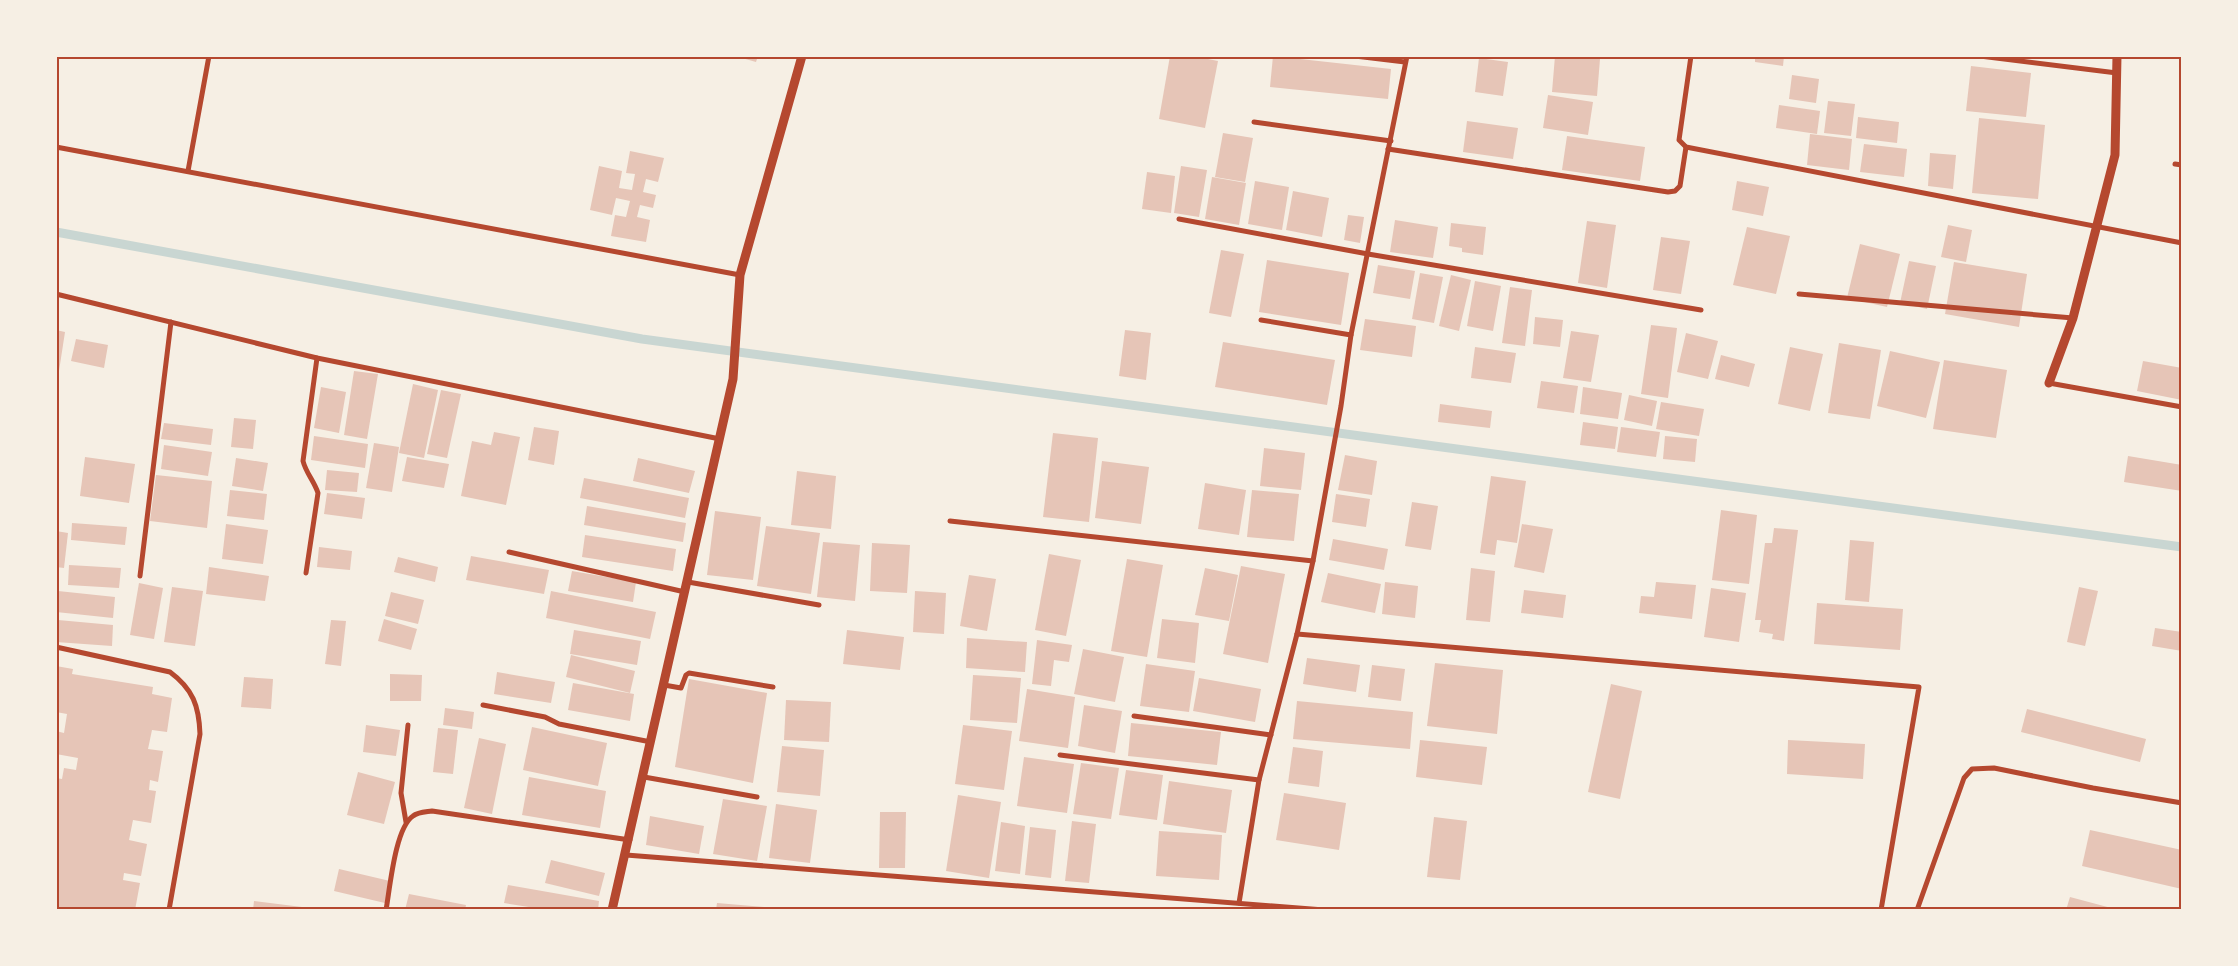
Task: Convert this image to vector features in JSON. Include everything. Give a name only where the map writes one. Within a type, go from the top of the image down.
[{"type":"street","points":[[188,171],[210,56]]},
{"type":"street","points":[[612,910],[630,840],[720,439],[732,379],[740,274],[802,56]]},
{"type":"street","points":[[1239,902],[1259,780],[1298,634],[1314,561],[1335,443],[1351,335],[1406,59],[1354,56]]},
{"type":"street","points":[[1691,56],[1679,140],[1686,147],[2182,243]]},
{"type":"street","points":[[1980,56],[2117,73]]},
{"type":"street","points":[[2117,56],[2115,156],[2073,318],[2049,383],[2182,407]]},
{"type":"street","points":[[1254,122],[1391,140]]},
{"type":"street","points":[[56,147],[740,274]]},
{"type":"street","points":[[1388,149],[1668,192],[1675,191],[1680,186],[1686,147]]},
{"type":"street","points":[[2175,164],[2182,165]]},
{"type":"street","points":[[1178,219],[1368,254],[1701,310]]},
{"type":"street","points":[[56,294],[317,358],[720,439]]},
{"type":"street","points":[[1799,294],[2073,318]]},
{"type":"street","points":[[1261,320],[1351,335]]},
{"type":"street","points":[[140,576],[171,322]]},
{"type":"street","points":[[306,573],[318,493],[314,483],[306,473],[303,461],[317,358]]},
{"type":"street","points":[[950,521],[1314,561]]},
{"type":"street","points":[[509,552],[686,592]]},
{"type":"street","points":[[688,582],[819,605]]},
{"type":"street","points":[[1298,634],[1919,688],[1881,910]]},
{"type":"street","points":[[56,647],[170,672],[182,681],[192,693],[199,716],[200,734],[169,910]]},
{"type":"street","points":[[664,685],[681,688],[686,675],[690,673],[773,687]]},
{"type":"street","points":[[483,705],[545,717],[560,724],[651,742]]},
{"type":"street","points":[[1134,716],[1271,735]]},
{"type":"street","points":[[406,822],[401,793],[408,725]]},
{"type":"street","points":[[1060,755],[1259,780]]},
{"type":"street","points":[[1918,910],[1964,778],[1972,769],[1994,768],[2093,788],[2182,803]]},
{"type":"street","points":[[644,777],[757,796]]},
{"type":"street","points":[[386,910],[400,837],[406,822],[414,814],[432,811],[630,840]]},
{"type":"street","points":[[626,854],[1324,910]]},
{"type":"building","points":[[735,56],[758,56],[756,62]]},
{"type":"building","points":[[1170,56],[1193,56],[1218,61],[1205,128],[1159,119]]},
{"type":"building","points":[[1273,56],[1391,69],[1388,99],[1270,87]]},
{"type":"building","points":[[1555,56],[1600,59],[1597,96],[1552,92]]},
{"type":"building","points":[[1755,56],[1784,56],[1783,66],[1755,62]]},
{"type":"building","points":[[1479,58],[1508,62],[1503,96],[1475,92]]},
{"type":"building","points":[[1971,66],[2031,73],[2026,117],[1966,111]]},
{"type":"building","points":[[1792,75],[1819,79],[1816,103],[1789,99]]},
{"type":"building","points":[[1548,95],[1593,102],[1588,135],[1543,128]]},
{"type":"building","points":[[1828,101],[1855,104],[1851,136],[1824,133]]},
{"type":"building","points":[[1779,105],[1820,111],[1817,134],[1776,128]]},
{"type":"building","points":[[1858,117],[1899,122],[1897,143],[1856,138]]},
{"type":"building","points":[[1979,118],[2045,125],[2038,199],[1972,193]]},
{"type":"building","points":[[1467,121],[1518,128],[1513,159],[1463,152]]},
{"type":"building","points":[[1223,133],[1253,138],[1245,182],[1215,177]]},
{"type":"building","points":[[1810,134],[1852,139],[1849,170],[1807,165]]},
{"type":"building","points":[[1567,136],[1645,147],[1640,181],[1562,170]]},
{"type":"building","points":[[1864,144],[1907,149],[1904,177],[1860,172]]},
{"type":"building","points":[[630,151],[664,158],[658,182],[646,179],[643,192],[656,195],[653,208],[640,205],[637,217],[650,220],[646,242],[611,236],[615,215],[626,217],[630,201],[616,198],[612,215],[590,210],[599,166],[622,171],[619,188],[632,190],[635,174],[626,173]]},
{"type":"building","points":[[1930,153],[1956,155],[1953,189],[1928,186]]},
{"type":"building","points":[[1181,166],[1207,170],[1199,217],[1174,213]]},
{"type":"building","points":[[1147,172],[1175,176],[1171,213],[1142,209]]},
{"type":"building","points":[[1212,177],[1246,183],[1239,225],[1205,219]]},
{"type":"building","points":[[1255,181],[1289,187],[1282,230],[1248,224]]},
{"type":"building","points":[[1737,181],[1769,187],[1763,216],[1732,210]]},
{"type":"building","points":[[1293,191],[1329,198],[1322,237],[1286,230]]},
{"type":"building","points":[[1348,215],[1364,217],[1360,243],[1344,240]]},
{"type":"building","points":[[1395,220],[1438,227],[1433,258],[1390,252]]},
{"type":"building","points":[[1587,221],[1616,225],[1607,288],[1578,283]]},
{"type":"building","points":[[1451,223],[1486,227],[1483,255],[1462,252],[1462,248],[1449,246]]},
{"type":"building","points":[[1948,225],[1972,230],[1966,262],[1941,257]]},
{"type":"building","points":[[1747,227],[1790,236],[1776,294],[1733,285]]},
{"type":"building","points":[[1661,237],[1690,241],[1681,294],[1653,290]]},
{"type":"building","points":[[1860,244],[1900,254],[1887,307],[1847,298]]},
{"type":"building","points":[[1221,250],[1244,254],[1231,317],[1209,313]]},
{"type":"building","points":[[1267,260],[1349,273],[1341,325],[1259,312]]},
{"type":"building","points":[[1909,261],[1936,266],[1927,309],[1900,303]]},
{"type":"building","points":[[1954,262],[2027,274],[2019,327],[1945,314]]},
{"type":"building","points":[[1378,265],[1415,271],[1410,299],[1373,293]]},
{"type":"building","points":[[1420,273],[1443,277],[1434,323],[1412,319]]},
{"type":"building","points":[[1451,275],[1471,280],[1459,331],[1439,326]]},
{"type":"building","points":[[1475,281],[1501,286],[1493,331],[1467,326]]},
{"type":"building","points":[[1510,287],[1532,290],[1525,346],[1502,343]]},
{"type":"building","points":[[1535,317],[1563,320],[1560,347],[1533,344]]},
{"type":"building","points":[[1365,319],[1416,326],[1412,357],[1360,350]]},
{"type":"building","points":[[1651,325],[1677,328],[1668,398],[1641,394]]},
{"type":"building","points":[[56,330],[65,332],[57,384],[56,384]]},
{"type":"building","points":[[1125,330],[1151,333],[1146,380],[1119,376]]},
{"type":"building","points":[[1571,331],[1599,335],[1591,382],[1563,378]]},
{"type":"building","points":[[1686,333],[1718,341],[1708,379],[1677,372]]},
{"type":"building","points":[[76,339],[108,345],[104,368],[71,361]]},
{"type":"building","points":[[1223,342],[1335,360],[1327,405],[1215,387]]},
{"type":"building","points":[[1839,343],[1881,350],[1870,419],[1828,413]]},
{"type":"building","points":[[1475,347],[1516,353],[1511,383],[1471,378]]},
{"type":"building","points":[[1790,347],[1823,354],[1810,411],[1778,404]]},
{"type":"building","points":[[1890,351],[1940,362],[1926,418],[1877,406]]},
{"type":"building","points":[[1721,355],[1755,364],[1749,387],[1715,379]]},
{"type":"building","points":[[1944,360],[2007,370],[1996,438],[1933,429]]},
{"type":"building","points":[[2143,361],[2182,368],[2182,400],[2137,391]]},
{"type":"building","points":[[354,371],[378,374],[367,439],[344,435]]},
{"type":"building","points":[[1541,381],[1578,386],[1574,413],[1537,408]]},
{"type":"building","points":[[413,384],[438,390],[424,458],[399,453]]},
{"type":"building","points":[[321,387],[346,392],[339,433],[314,428]]},
{"type":"building","points":[[1583,387],[1622,393],[1618,419],[1580,414]]},
{"type":"building","points":[[441,390],[461,394],[447,458],[427,454]]},
{"type":"building","points":[[1629,395],[1657,401],[1652,426],[1624,420]]},
{"type":"building","points":[[1661,402],[1704,409],[1699,436],[1656,429]]},
{"type":"building","points":[[1440,404],[1492,411],[1490,428],[1438,422]]},
{"type":"building","points":[[234,418],[256,420],[253,449],[231,447]]},
{"type":"building","points":[[1583,422],[1618,427],[1615,449],[1580,445]]},
{"type":"building","points":[[164,423],[213,429],[211,445],[161,439]]},
{"type":"building","points":[[534,427],[559,431],[554,465],[528,460]]},
{"type":"building","points":[[1621,427],[1660,432],[1656,457],[1617,452]]},
{"type":"building","points":[[494,432],[520,437],[506,505],[461,496],[472,441],[491,445]]},
{"type":"building","points":[[1053,433],[1098,438],[1089,522],[1043,517]]},
{"type":"building","points":[[314,436],[368,444],[365,468],[311,460]]},
{"type":"building","points":[[1665,436],[1697,439],[1695,462],[1663,459]]},
{"type":"building","points":[[374,443],[399,447],[392,492],[366,488]]},
{"type":"building","points":[[164,445],[212,452],[208,476],[161,469]]},
{"type":"building","points":[[1264,448],[1305,453],[1301,490],[1260,486]]},
{"type":"building","points":[[1345,455],[1377,461],[1372,495],[1338,490]]},
{"type":"building","points":[[2128,456],[2182,465],[2182,491],[2124,482]]},
{"type":"building","points":[[85,457],[135,464],[129,503],[80,496]]},
{"type":"building","points":[[407,457],[449,464],[444,488],[402,481]]},
{"type":"building","points":[[236,458],[268,463],[263,491],[232,486]]},
{"type":"building","points":[[638,458],[695,471],[689,493],[633,481]]},
{"type":"building","points":[[1102,461],[1149,467],[1141,524],[1095,518]]},
{"type":"building","points":[[327,470],[359,473],[357,492],[325,490]]},
{"type":"building","points":[[797,471],[836,476],[831,529],[791,525]]},
{"type":"building","points":[[156,475],[212,481],[207,528],[150,521]]},
{"type":"building","points":[[1491,476],[1526,481],[1517,543],[1497,540],[1495,555],[1480,553]]},
{"type":"building","points":[[584,478],[689,498],[685,518],[580,498]]},
{"type":"building","points":[[1205,483],[1246,490],[1239,535],[1198,529]]},
{"type":"building","points":[[230,490],[267,494],[264,520],[227,516]]},
{"type":"building","points":[[1252,490],[1299,494],[1294,541],[1247,537]]},
{"type":"building","points":[[327,493],[365,498],[362,519],[324,514]]},
{"type":"building","points":[[1336,494],[1370,499],[1366,527],[1332,522]]},
{"type":"building","points":[[1412,502],[1438,506],[1431,550],[1405,546]]},
{"type":"building","points":[[587,506],[686,523],[683,542],[584,525]]},
{"type":"building","points":[[1721,510],[1757,515],[1749,584],[1712,580]]},
{"type":"building","points":[[715,511],[761,517],[753,580],[707,575]]},
{"type":"building","points":[[72,523],[127,527],[125,545],[71,540]]},
{"type":"building","points":[[226,524],[268,530],[263,564],[222,559]]},
{"type":"building","points":[[1522,524],[1553,529],[1544,573],[1514,567]]},
{"type":"building","points":[[766,526],[820,533],[811,594],[757,586]]},
{"type":"building","points":[[1774,528],[1798,530],[1784,641],[1772,639],[1773,634],[1759,632],[1761,620],[1755,620],[1765,543],[1772,543]]},
{"type":"building","points":[[56,531],[68,533],[64,568],[56,567]]},
{"type":"building","points":[[585,535],[676,549],[673,571],[582,557]]},
{"type":"building","points":[[1333,539],[1388,549],[1384,570],[1329,560]]},
{"type":"building","points":[[1850,540],[1874,542],[1869,602],[1845,600]]},
{"type":"building","points":[[823,542],[860,545],[855,601],[817,597]]},
{"type":"building","points":[[872,543],[910,545],[907,593],[870,591]]},
{"type":"building","points":[[319,547],[352,551],[350,570],[317,567]]},
{"type":"building","points":[[1049,554],[1081,560],[1066,636],[1035,630]]},
{"type":"building","points":[[471,556],[549,570],[544,594],[466,580]]},
{"type":"building","points":[[398,557],[438,567],[435,582],[394,572]]},
{"type":"building","points":[[1127,559],[1163,565],[1147,657],[1111,651]]},
{"type":"building","points":[[69,565],[121,568],[119,588],[68,585]]},
{"type":"building","points":[[1241,566],[1285,574],[1268,663],[1223,654]]},
{"type":"building","points":[[209,567],[269,576],[265,601],[206,594]]},
{"type":"building","points":[[1205,568],[1238,575],[1229,621],[1195,615]]},
{"type":"building","points":[[1471,568],[1495,571],[1490,622],[1466,620]]},
{"type":"building","points":[[572,571],[636,582],[633,602],[568,591]]},
{"type":"building","points":[[1328,573],[1381,584],[1375,613],[1321,602]]},
{"type":"building","points":[[969,575],[996,579],[987,631],[960,626]]},
{"type":"building","points":[[1385,582],[1418,586],[1415,618],[1382,614]]},
{"type":"building","points":[[1656,582],[1696,585],[1692,619],[1639,613],[1641,596],[1654,597]]},
{"type":"building","points":[[139,583],[163,588],[154,639],[130,635]]},
{"type":"building","points":[[172,587],[203,591],[195,646],[164,642]]},
{"type":"building","points":[[2079,587],[2098,591],[2085,646],[2067,642]]},
{"type":"building","points":[[1711,588],[1746,593],[1739,642],[1704,637]]},
{"type":"building","points":[[1524,590],[1566,595],[1563,618],[1521,613]]},
{"type":"building","points":[[58,591],[115,597],[113,618],[56,612]]},
{"type":"building","points":[[551,591],[656,612],[650,639],[546,618]]},
{"type":"building","points":[[915,591],[946,593],[944,634],[913,632]]},
{"type":"building","points":[[391,592],[424,600],[418,624],[385,616]]},
{"type":"building","points":[[1817,603],[1903,609],[1900,650],[1814,644]]},
{"type":"building","points":[[384,619],[417,629],[411,650],[378,641]]},
{"type":"building","points":[[1162,619],[1199,623],[1195,663],[1157,658]]},
{"type":"building","points":[[58,620],[113,625],[112,646],[56,642]]},
{"type":"building","points":[[331,620],[346,621],[341,666],[325,664]]},
{"type":"building","points":[[2155,628],[2182,632],[2182,651],[2152,646]]},
{"type":"building","points":[[574,630],[641,641],[637,665],[570,654]]},
{"type":"building","points":[[847,630],[904,637],[900,670],[843,664]]},
{"type":"building","points":[[967,638],[1027,642],[1025,672],[966,668]]},
{"type":"building","points":[[1037,640],[1072,645],[1069,662],[1054,660],[1051,686],[1032,684]]},
{"type":"building","points":[[1083,649],[1124,657],[1115,702],[1074,694]]},
{"type":"building","points":[[571,655],[635,671],[630,693],[566,677]]},
{"type":"building","points":[[1307,658],[1360,665],[1356,692],[1303,684]]},
{"type":"building","points":[[1435,663],[1503,670],[1497,734],[1427,726]]},
{"type":"building","points":[[1146,664],[1195,671],[1189,712],[1140,706]]},
{"type":"building","points":[[1372,665],[1405,669],[1401,701],[1368,697]]},
{"type":"building","points":[[56,666],[73,669],[72,674],[153,687],[152,694],[172,698],[167,732],[152,730],[148,749],[163,751],[158,782],[150,780],[149,790],[156,791],[151,823],[133,820],[129,840],[147,844],[141,876],[124,873],[123,880],[140,883],[135,910],[56,910],[56,778],[62,779],[64,768],[76,770],[78,758],[56,754],[56,731],[64,733],[67,714],[56,712]]},
{"type":"building","points":[[497,672],[555,682],[551,703],[494,694]]},
{"type":"building","points":[[390,674],[422,675],[421,701],[390,701]]},
{"type":"building","points":[[973,675],[1021,678],[1017,723],[970,720]]},
{"type":"building","points":[[244,677],[273,679],[271,709],[241,707]]},
{"type":"building","points":[[1199,678],[1261,689],[1255,722],[1193,711]]},
{"type":"building","points":[[689,679],[767,693],[753,783],[675,767]]},
{"type":"building","points":[[573,683],[634,694],[630,721],[568,710]]},
{"type":"building","points":[[1611,684],[1642,691],[1620,799],[1588,792]]},
{"type":"building","points":[[1027,689],[1075,697],[1068,748],[1019,741]]},
{"type":"building","points":[[786,700],[831,702],[829,742],[784,740]]},
{"type":"building","points":[[1297,701],[1413,712],[1410,749],[1293,739]]},
{"type":"building","points":[[1084,705],[1122,711],[1115,753],[1078,746]]},
{"type":"building","points":[[445,708],[474,712],[472,729],[443,725]]},
{"type":"building","points":[[2027,709],[2146,739],[2140,762],[2021,732]]},
{"type":"building","points":[[1131,723],[1221,732],[1217,765],[1128,756]]},
{"type":"building","points":[[366,725],[400,730],[396,756],[363,752]]},
{"type":"building","points":[[963,725],[1012,731],[1004,790],[955,784]]},
{"type":"building","points":[[532,727],[607,743],[598,786],[523,770]]},
{"type":"building","points":[[438,728],[458,730],[453,774],[433,772]]},
{"type":"building","points":[[479,738],[506,744],[492,814],[464,808]]},
{"type":"building","points":[[1420,740],[1487,747],[1482,785],[1416,777]]},
{"type":"building","points":[[1788,740],[1865,744],[1863,779],[1787,774]]},
{"type":"building","points":[[782,746],[824,750],[820,796],[777,792]]},
{"type":"building","points":[[1293,747],[1323,751],[1319,787],[1288,783]]},
{"type":"building","points":[[1024,757],[1074,764],[1067,813],[1017,806]]},
{"type":"building","points":[[1081,763],[1119,768],[1111,819],[1073,814]]},
{"type":"building","points":[[1126,770],[1163,775],[1157,820],[1119,815]]},
{"type":"building","points":[[358,772],[395,782],[384,824],[347,815]]},
{"type":"building","points":[[529,777],[606,791],[600,828],[522,815]]},
{"type":"building","points":[[1169,781],[1232,790],[1226,833],[1163,824]]},
{"type":"building","points":[[1284,793],[1346,803],[1339,850],[1276,840]]},
{"type":"building","points":[[958,795],[1001,802],[989,878],[946,871]]},
{"type":"building","points":[[723,799],[767,806],[757,861],[713,854]]},
{"type":"building","points":[[776,804],[817,810],[810,863],[769,858]]},
{"type":"building","points":[[880,812],[906,812],[905,868],[879,868]]},
{"type":"building","points":[[650,816],[704,826],[699,854],[646,845]]},
{"type":"building","points":[[1434,817],[1467,821],[1460,880],[1427,877]]},
{"type":"building","points":[[1072,821],[1096,824],[1089,883],[1065,881]]},
{"type":"building","points":[[1001,822],[1025,826],[1020,874],[995,871]]},
{"type":"building","points":[[1030,827],[1056,830],[1051,878],[1025,875]]},
{"type":"building","points":[[2090,830],[2182,850],[2182,889],[2082,866]]},
{"type":"building","points":[[1159,831],[1222,835],[1219,880],[1156,876]]},
{"type":"building","points":[[551,860],[605,873],[599,896],[545,883]]},
{"type":"building","points":[[339,869],[390,881],[385,903],[334,891]]},
{"type":"building","points":[[508,885],[599,901],[598,910],[548,910],[504,903]]},
{"type":"building","points":[[409,894],[466,905],[465,910],[405,910]]},
{"type":"building","points":[[2070,897],[2115,909],[2115,910],[2066,910]]},
{"type":"building","points":[[254,901],[310,908],[309,910],[253,910]]},
{"type":"building","points":[[717,903],[764,907],[764,910],[716,910]]},
{"type":"waterway","points":[[56,232],[642,339],[2182,547]]}]
